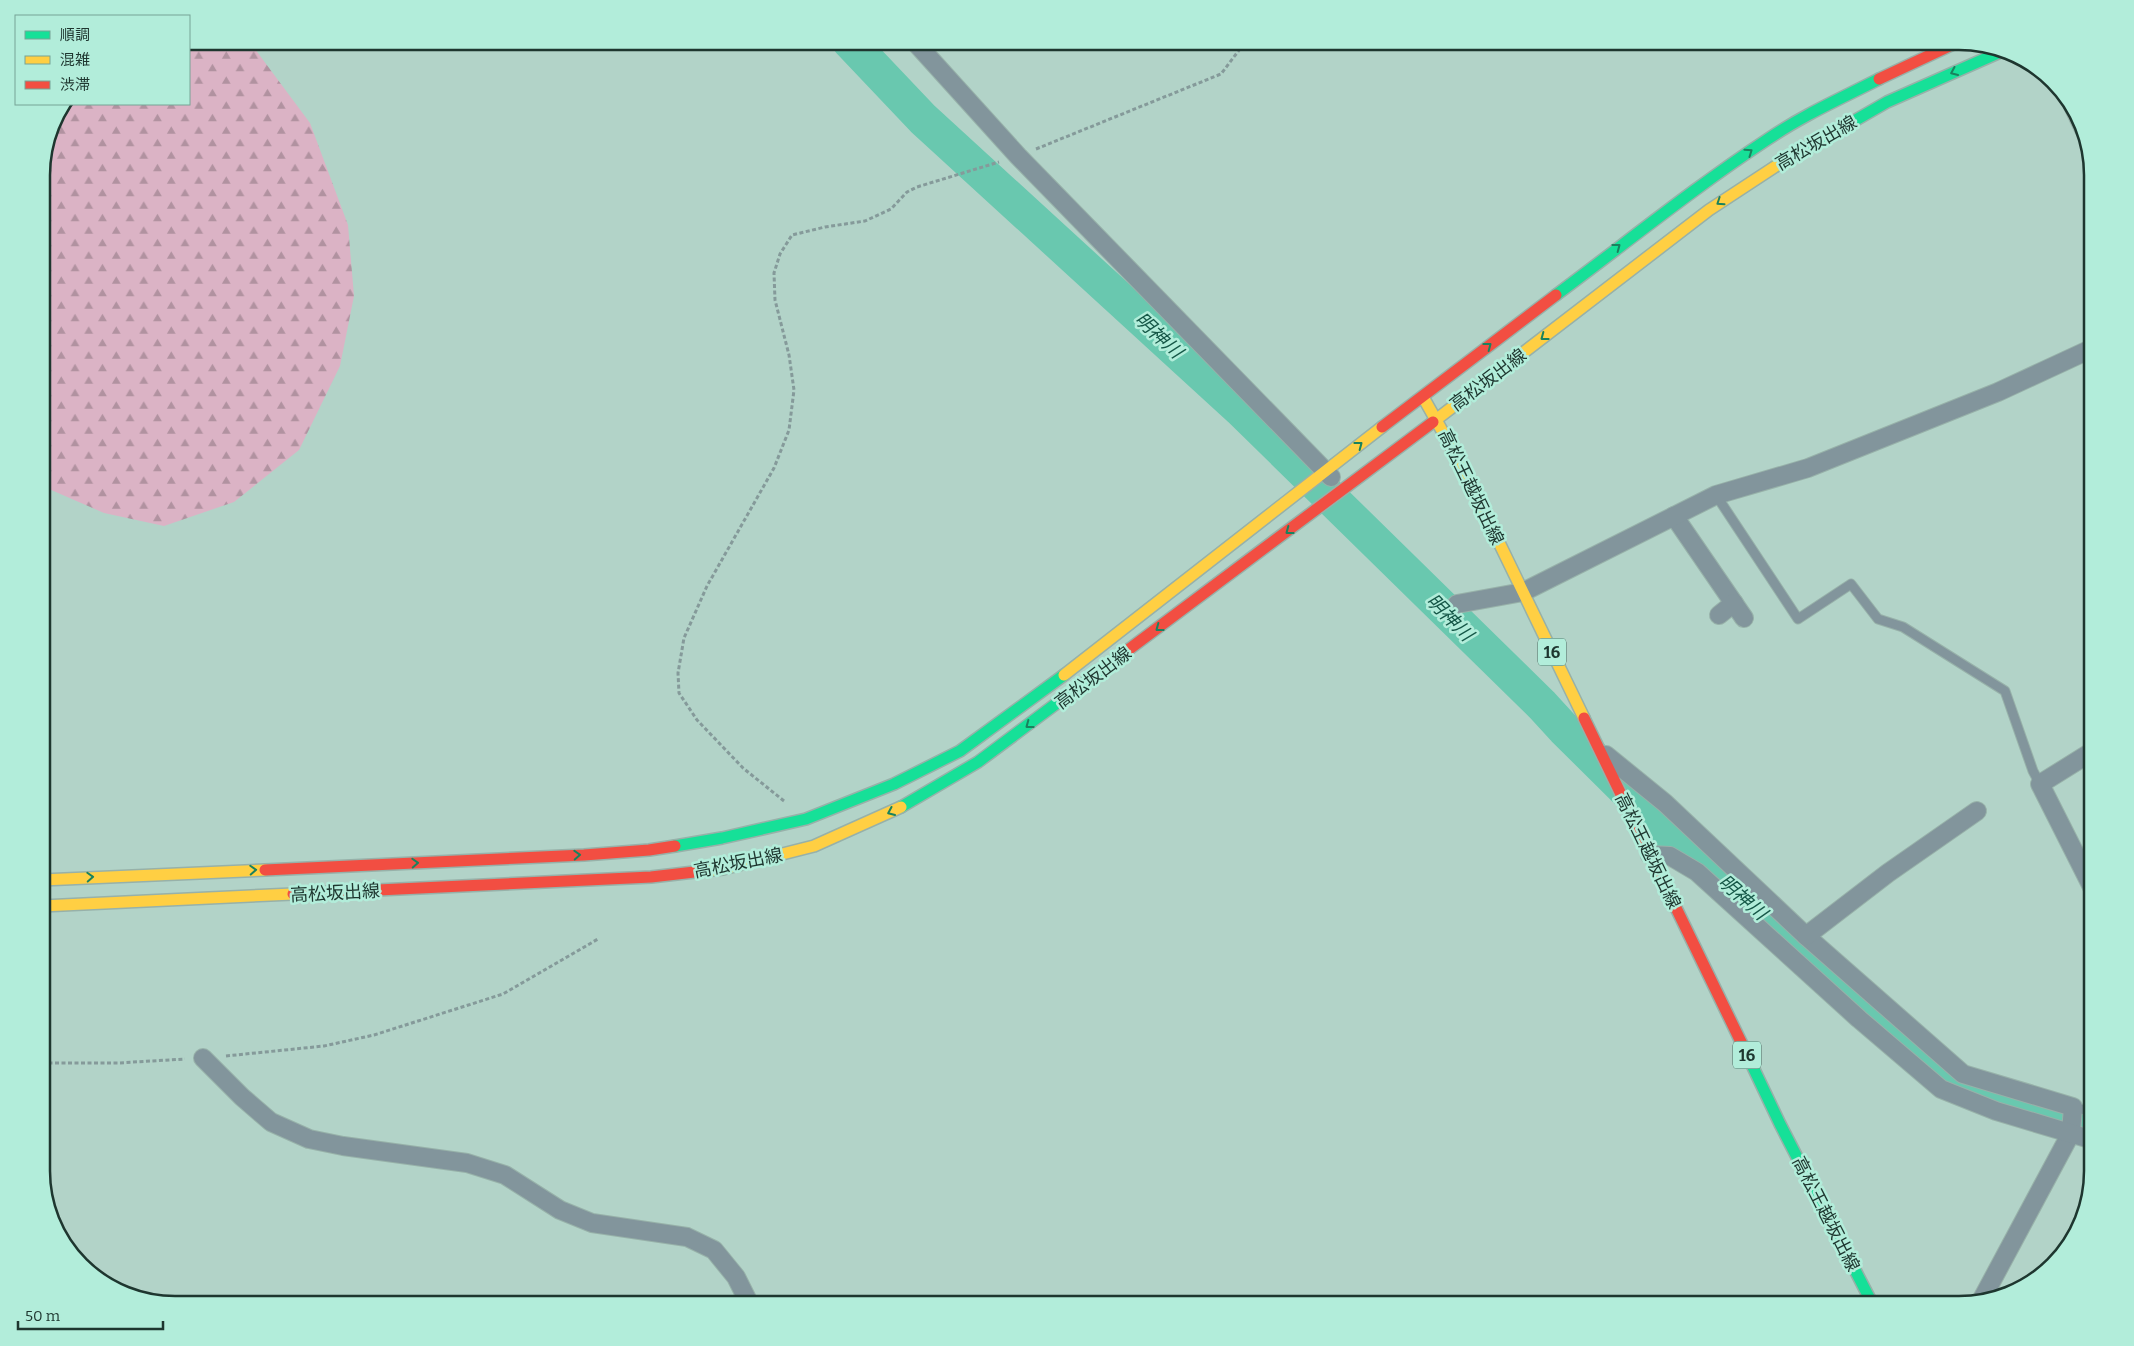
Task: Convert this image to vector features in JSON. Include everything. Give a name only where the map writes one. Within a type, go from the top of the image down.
[{"type":"main road","name":"高松坂出線","points":[[50,880],[640,851],[722,838],[806,819],[894,784],[960,751],[1074,668],[1322,473],[1625,242],[1769,138],[1804,117],[1941,50]]},
{"type":"main road","name":"高松坂出線","points":[[50,906],[650,877],[723,869],[814,846],[903,806],[978,762],[1328,502],[1583,308],[1637,264],[1764,172],[1887,102],[1994,55]]},
{"type":"main road","name":"高松王越坂出線","points":[[1423,396],[1437,419],[1523,592],[1780,1124],[1868,1296]]},
{"type":"street","points":[[922,50],[1018,156],[1322,473],[1342,491]]},
{"type":"street","points":[[1457,604],[1523,592],[1716,495],[1808,468],[1998,392],[2084,352]]},
{"type":"street","points":[[1674,516],[1744,618]]},
{"type":"street","points":[[1719,615],[1734,603]]},
{"type":"street","points":[[1600,751],[1665,803],[1806,936],[1963,1074],[2072,1107],[2071,1132],[1985,1293]]},
{"type":"street","points":[[2084,757],[2040,784],[2084,870]]},
{"type":"street","points":[[1806,936],[1888,873],[1977,811]]},
{"type":"street","points":[[1650,855],[1670,856],[1697,872],[1859,1019],[1941,1089],[1996,1111],[2084,1137]]},
{"type":"street","points":[[203,1058],[242,1097],[271,1122],[309,1139],[343,1146],[467,1163],[505,1175],[560,1210],[592,1223],[687,1237],[714,1250],[736,1277],[746,1296]]},
{"type":"lane","points":[[1716,495],[1798,619],[1851,584],[1878,619],[1903,627],[2005,691],[2040,784]]},
{"type":"lane","points":[[2072,1107],[2084,1110]]},
{"type":"path","points":[[806,819],[743,768],[697,720],[679,693],[678,673],[684,638],[707,586],[774,468],[789,430],[794,390],[789,355],[775,300],[774,273],[780,254],[792,236],[825,227],[866,221],[891,209],[907,192],[917,187],[1018,156],[1221,74],[1239,50]]},
{"type":"path","points":[[50,1063],[118,1063],[203,1058],[324,1046],[374,1035],[503,994],[598,939]]},
{"type":"green space","points":[[190,50],[256,50],[310,123],[348,225],[354,296],[340,366],[299,450],[234,502],[164,526],[104,513],[50,489],[50,166],[54,142],[59,127],[71,105],[190,105]]},
{"type":"waterway","name":"明神川","points":[[858,50],[923,119],[1240,409],[1542,705],[1677,841],[1883,1019],[1937,1071],[1975,1091],[2084,1124]]},
{"type":"traffic: fast","points":[[1776,166],[1887,102],[1994,55]]},
{"type":"traffic: fast","points":[[1556,295],[1687,196],[1781,130],[1879,79]]},
{"type":"traffic: fast","points":[[901,807],[978,762],[1120,656]]},
{"type":"traffic: fast","points":[[675,846],[722,838],[806,819],[894,784],[960,751],[1064,675]]},
{"type":"traffic: fast","points":[[1742,1044],[1780,1124],[1868,1296]]},
{"type":"traffic: slow","points":[[1433,422],[1709,210],[1776,166]]},
{"type":"traffic: slow","points":[[1423,397],[1462,466],[1584,718]]},
{"type":"traffic: slow","points":[[1064,675],[1382,427]]},
{"type":"traffic: slow","points":[[703,871],[723,869],[814,846],[901,807]]},
{"type":"traffic: slow","points":[[50,880],[265,870]]},
{"type":"traffic: slow","points":[[50,906],[293,894]]},
{"type":"traffic: jam","points":[[1879,79],[1941,50]]},
{"type":"traffic: jam","points":[[1382,427],[1556,295]]},
{"type":"traffic: jam","points":[[1120,656],[1433,422]]},
{"type":"traffic: jam","points":[[1584,718],[1742,1044]]},
{"type":"traffic: jam","points":[[265,870],[584,855],[675,846]]},
{"type":"traffic: jam","points":[[293,894],[651,877],[703,871]]}]
